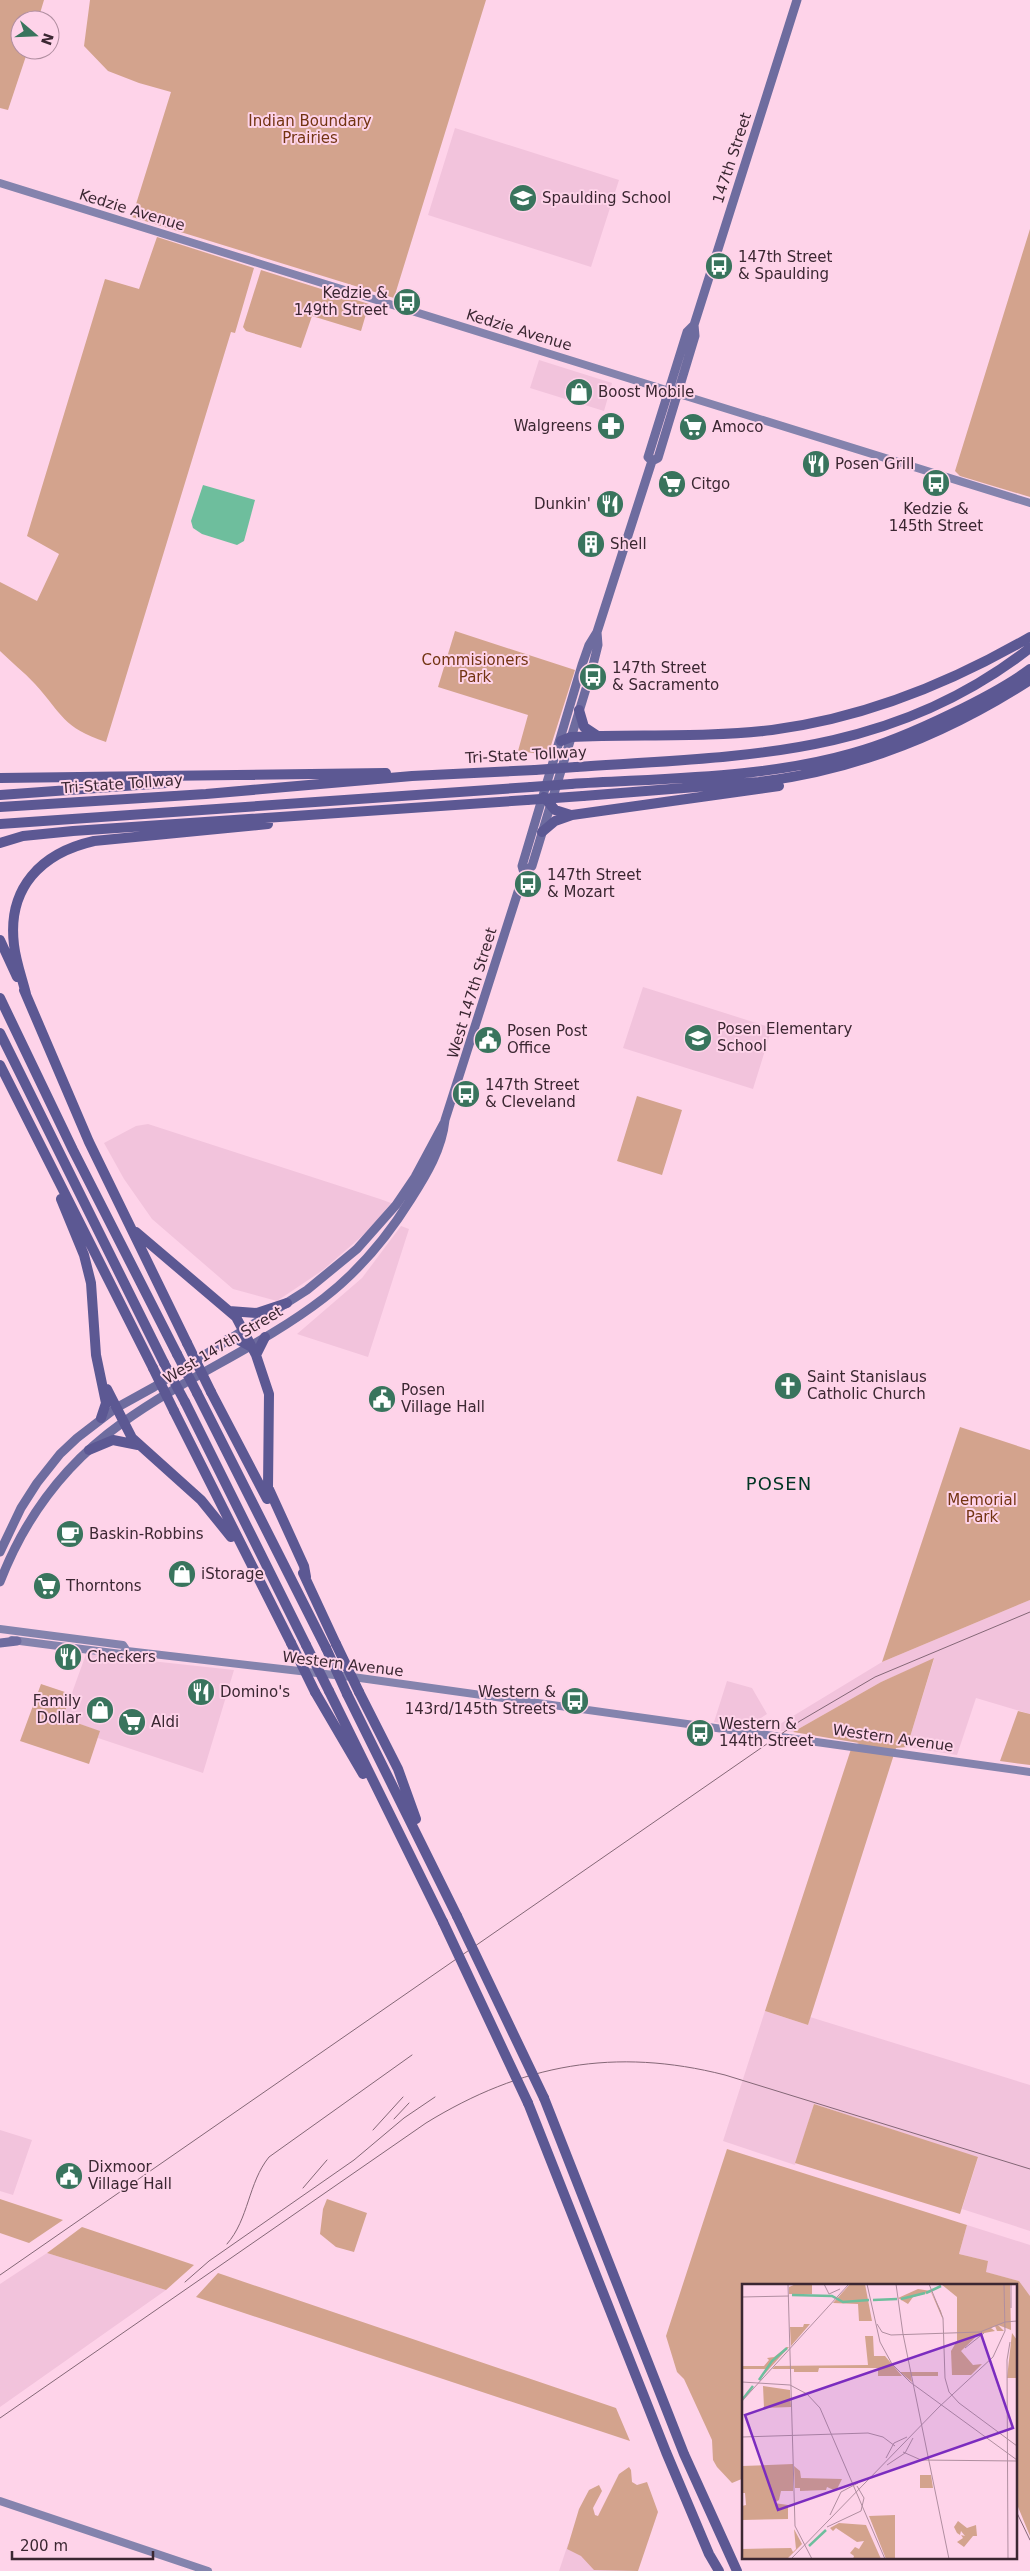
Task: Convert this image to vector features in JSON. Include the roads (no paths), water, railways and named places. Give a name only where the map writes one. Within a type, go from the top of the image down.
[{"type":"highway","points":[[566,739],[600,736],[746,732],[794,726],[841,717],[887,704],[930,688],[993,659],[1030,637]]},
{"type":"highway","name":"Tri-State Tollway","points":[[0,807],[206,794],[412,776],[736,757],[798,749],[853,737],[921,712],[972,688],[1030,648]]},
{"type":"highway","name":"Tri-State Tollway","points":[[0,824],[735,773],[797,765],[853,753],[922,728],[974,703],[1030,669]]},
{"type":"highway","points":[[0,843],[37,834],[583,796],[777,780],[853,763],[910,743],[958,722],[1030,680]]},
{"type":"highway","points":[[579,710],[585,729],[600,736]]},
{"type":"highway","points":[[542,832],[555,821],[572,815],[783,785],[840,770],[853,763]]},
{"type":"highway","points":[[0,778],[217,776],[370,772],[412,776]]},
{"type":"highway","points":[[0,795],[176,782],[217,776]]},
{"type":"highway","points":[[547,801],[559,812],[572,815]]},
{"type":"highway","points":[[12,959],[15,916],[26,884],[39,867],[55,854],[70,847],[94,841],[354,816],[375,811]]},
{"type":"highway","points":[[0,940],[12,959],[89,1142],[156,1284],[306,1577],[336,1644],[398,1769],[416,1818],[418,1835]]},
{"type":"highway","points":[[0,998],[73,1150],[326,1648],[544,2098],[684,2454],[737,2571]]},
{"type":"highway","points":[[0,1034],[386,1805],[528,2103],[666,2452],[709,2554],[719,2571]]},
{"type":"highway","points":[[0,1066],[54,1174],[88,1268],[96,1355],[106,1403],[101,1418]]},
{"type":"highway","points":[[58,1187],[154,1368],[315,1692],[368,1782],[386,1805]]},
{"type":"highway","points":[[131,1228],[229,1311],[256,1354],[269,1394],[268,1488],[304,1566],[306,1577]]},
{"type":"highway","points":[[229,1311],[257,1313],[287,1303]]},
{"type":"highway","points":[[256,1354],[265,1337]]},
{"type":"highway","points":[[227,1340],[237,1339],[250,1346]]},
{"type":"highway","points":[[102,1380],[127,1432],[211,1510],[247,1557]]},
{"type":"highway","points":[[89,1450],[113,1440],[141,1446]]},
{"type":"main road","name":"147th Street","points":[[673,393],[688,332],[694,325],[797,0]]},
{"type":"main road","name":"Kedzie Avenue","points":[[0,183],[1030,504]]},
{"type":"main road","name":"West 147th Street","points":[[524,874],[522,866],[547,801],[566,739],[582,665],[589,645],[597,632],[652,461],[648,457],[673,393]]},
{"type":"main road","name":"West 147th Street","points":[[566,739],[579,710],[598,645],[597,632]]},
{"type":"main road","name":"West 147th Street","points":[[0,1582],[15,1544],[36,1510],[66,1473],[89,1450],[123,1422],[211,1366],[265,1337],[325,1297],[372,1253],[399,1218],[421,1183],[443,1139],[446,1120],[524,874],[532,866],[542,832],[547,801]]},
{"type":"main road","name":"West 147th Street","points":[[0,1552],[21,1508],[47,1470],[76,1438],[116,1408],[154,1387],[287,1303],[331,1272],[376,1229],[415,1178],[446,1120]]},
{"type":"main road","name":"Western Avenue","points":[[0,1628],[123,1645],[127,1651]]},
{"type":"main road","points":[[0,1641],[17,1641]]},
{"type":"main road","name":"Western Avenue","points":[[17,1641],[121,1654],[127,1651],[360,1678],[1030,1772]]},
{"type":"main road","points":[[0,2501],[208,2571]]},
{"type":"railway","points":[[0,2275],[800,1721],[875,1677],[1030,1612]]},
{"type":"railway","points":[[227,2244],[240,2224],[257,2178],[269,2157],[412,2055]]},
{"type":"railway","points":[[0,2418],[426,2123],[462,2103],[498,2087],[570,2066],[607,2062],[645,2062],[725,2075],[1030,2169]]},
{"type":"railway","points":[[373,2130],[403,2097]]},
{"type":"railway","points":[[185,2282],[209,2261],[354,2160],[404,2118],[435,2097]]},
{"type":"railway","points":[[394,2119],[409,2103]]},
{"type":"railway","points":[[303,2188],[327,2160]]},
{"type":"railway","points":[[1018,2515],[1030,2540]]},
{"type":"place","name":"Spaulding School","points":[[523,198]]},
{"type":"place","name":"147th Street & Spaulding","points":[[719,266]]},
{"type":"place","name":"Kedzie & 149th Street","points":[[407,302]]},
{"type":"place","name":"Boost Mobile","points":[[579,392]]},
{"type":"place","name":"Walgreens","points":[[611,426]]},
{"type":"place","name":"Amoco","points":[[693,427]]},
{"type":"place","name":"Posen Grill","points":[[816,464]]},
{"type":"place","name":"Kedzie & 145th Street","points":[[936,483]]},
{"type":"place","name":"Citgo","points":[[672,484]]},
{"type":"place","name":"Dunkin'","points":[[610,504]]},
{"type":"place","name":"Shell","points":[[591,544]]},
{"type":"place","name":"147th Street & Sacramento","points":[[593,677]]},
{"type":"place","name":"147th Street & Mozart","points":[[528,884]]},
{"type":"place","name":"Posen Elementary School","points":[[698,1038]]},
{"type":"place","name":"Posen Post Office","points":[[488,1040]]},
{"type":"place","name":"147th Street & Cleveland","points":[[466,1094]]},
{"type":"place","name":"Saint Stanislaus Catholic Church","points":[[788,1386]]},
{"type":"place","name":"Posen Village Hall","points":[[382,1399]]},
{"type":"place","name":"Baskin-Robbins","points":[[70,1534]]},
{"type":"place","name":"iStorage","points":[[182,1574]]},
{"type":"place","name":"Thorntons","points":[[47,1586]]},
{"type":"place","name":"Checkers","points":[[68,1657]]},
{"type":"place","name":"Domino's","points":[[201,1692]]},
{"type":"place","name":"Western & 143rd/145th Streets","points":[[575,1701]]},
{"type":"place","name":"Family Dollar","points":[[100,1710]]},
{"type":"place","name":"Aldi","points":[[132,1722]]},
{"type":"place","name":"Western & 144th Street","points":[[700,1733]]},
{"type":"place","name":"Dixmoor Village Hall","points":[[69,2176]]},
{"type":"district","name":"POSEN","points":[[779,1484]]},
{"type":"park label","name":"Indian Boundary Prairies","points":[[310,130]]},
{"type":"park label","name":"Commisioners Park","points":[[475,668]]},
{"type":"park label","name":"Memorial Park","points":[[982,1508]]}]
